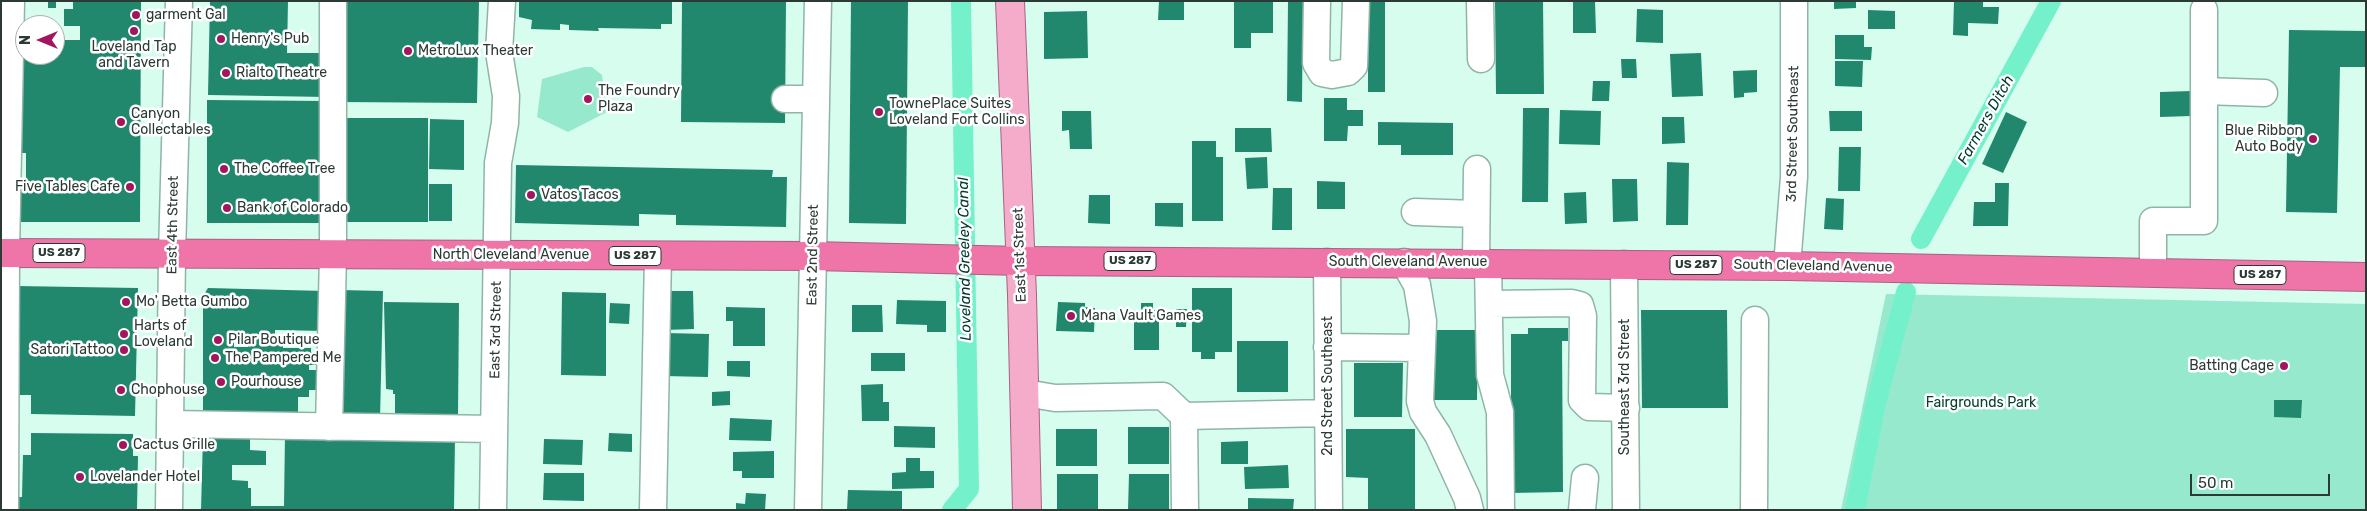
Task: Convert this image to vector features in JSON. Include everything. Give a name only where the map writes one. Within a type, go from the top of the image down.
[{"type":"highway","name":"North Cleveland Avenue","points":[[4,252],[813,256],[1021,261]]},
{"type":"highway","name":"South Cleveland Avenue","points":[[1021,261],[1624,264],[2366,277]]},
{"type":"main road","name":"East 1st Street","points":[[1010,1],[1021,261],[1027,510]]},
{"type":"street","points":[[5,510],[4,252],[12,1]]},
{"type":"street","name":"East 4th Street","points":[[169,510],[172,254],[179,1]]},
{"type":"street","points":[[329,427],[333,254],[333,1]]},
{"type":"street","name":"East 3rd Street","points":[[493,510],[498,163],[506,96],[499,52],[502,1]]},
{"type":"street","name":"East 2nd Street","points":[[808,510],[818,1]]},
{"type":"street","points":[[1317,1],[1316,63],[1322,73],[1332,75],[1348,72],[1354,66],[1356,1]]},
{"type":"street","points":[[1480,1],[1481,59]]},
{"type":"street","name":"3rd Street Southeast","points":[[1787,266],[1794,177],[1794,1]]},
{"type":"street","points":[[2153,272],[2153,220],[2204,222],[2204,10]]},
{"type":"street","points":[[2204,91],[2264,93]]},
{"type":"street","points":[[785,99],[816,100]]},
{"type":"street","points":[[1477,170],[1476,214],[1489,304],[1490,375],[1500,412],[1501,510]]},
{"type":"street","points":[[1416,212],[1476,214]]},
{"type":"street","points":[[652,510],[658,256]]},
{"type":"street","name":"2nd Street Southeast","points":[[1327,262],[1329,510]]},
{"type":"street","points":[[1404,262],[1417,285],[1423,321],[1420,401],[1423,412],[1438,435],[1467,498],[1470,510]]},
{"type":"street","name":"Southeast 3rd Street","points":[[1624,264],[1626,510]]},
{"type":"street","points":[[1489,304],[1572,303],[1580,305],[1583,316],[1582,400],[1589,407],[1626,408]]},
{"type":"street","points":[[1754,510],[1755,320]]},
{"type":"street","points":[[1327,347],[1422,348]]},
{"type":"street","points":[[1025,393],[1056,398],[1162,396],[1184,416],[1328,413]]},
{"type":"street","points":[[1184,416],[1185,510]]},
{"type":"street","points":[[170,424],[494,429]]},
{"type":"street","points":[[1582,510],[1585,478]]},
{"type":"green space","points":[[584,67],[592,67],[602,75],[607,112],[568,132],[537,117],[542,79]]},
{"type":"green space","name":"Fairgrounds Park","points":[[1886,294],[2366,304],[2366,510],[1841,510]]},
{"type":"building","points":[[48,1],[56,1],[56,8],[48,8]]},
{"type":"building","points":[[73,1],[141,1],[140,222],[20,222],[20,178],[26,178],[26,153],[22,153],[22,65],[65,65],[65,40],[80,40],[80,26],[65,26],[64,9],[73,9]]},
{"type":"building","points":[[210,1],[288,1],[287,53],[328,53],[327,97],[208,95]]},
{"type":"building","name":"MetroLux Theater","points":[[339,1],[479,1],[477,103],[338,102]]},
{"type":"building","points":[[519,1],[672,1],[672,24],[661,24],[661,29],[598,28],[599,31],[569,30],[569,25],[560,24],[560,30],[531,29],[532,20],[519,17]]},
{"type":"building","points":[[682,1],[786,1],[785,123],[681,122]]},
{"type":"building","name":"TownePlace Suites Loveland Fort Collins","points":[[851,1],[908,1],[906,224],[849,223]]},
{"type":"building","points":[[1159,1],[1184,1],[1184,20],[1158,20]]},
{"type":"building","points":[[1234,1],[1273,1],[1273,33],[1251,33],[1251,48],[1234,48]]},
{"type":"building","points":[[1288,1],[1303,1],[1302,102],[1287,101]]},
{"type":"building","points":[[1368,1],[1385,1],[1385,92],[1368,92]]},
{"type":"building","points":[[1495,1],[1543,1],[1544,94],[1496,94]]},
{"type":"building","points":[[1573,1],[1595,1],[1596,33],[1573,33]]},
{"type":"building","points":[[1834,1],[1856,1],[1856,8],[1834,9]]},
{"type":"building","points":[[1954,1],[1983,1],[1983,7],[1999,7],[1998,24],[1968,23],[1968,36],[1953,35]]},
{"type":"building","points":[[1637,9],[1663,10],[1663,43],[1636,42]]},
{"type":"building","points":[[1868,10],[1895,11],[1895,29],[1868,29]]},
{"type":"building","points":[[1087,11],[1088,58],[1044,59],[1044,12]]},
{"type":"building","name":"Blue Ribbon Auto Body","points":[[2289,30],[2366,31],[2366,67],[2340,67],[2337,213],[2286,212]]},
{"type":"building","points":[[1835,35],[1864,35],[1864,47],[1872,47],[1871,60],[1835,59]]},
{"type":"building","points":[[1701,53],[1703,96],[1672,97],[1670,54]]},
{"type":"building","points":[[1621,59],[1636,59],[1637,78],[1622,78]]},
{"type":"building","points":[[1835,61],[1863,61],[1862,87],[1835,86]]},
{"type":"building","points":[[1757,70],[1757,92],[1744,93],[1744,97],[1734,98],[1733,71]]},
{"type":"building","points":[[1593,81],[1610,81],[1609,101],[1592,101]]},
{"type":"building","points":[[2191,91],[2191,116],[2160,117],[2160,92]]},
{"type":"building","points":[[1324,98],[1347,98],[1347,110],[1363,110],[1363,126],[1348,126],[1347,141],[1324,141]]},
{"type":"building","points":[[207,100],[326,101],[325,223],[207,223]]},
{"type":"building","points":[[1523,108],[1549,108],[1548,202],[1522,202]]},
{"type":"building","points":[[1560,110],[1601,111],[1600,145],[1559,144]]},
{"type":"building","points":[[1062,111],[1091,111],[1092,149],[1070,149],[1069,130],[1062,131]]},
{"type":"building","points":[[1829,111],[1862,111],[1862,131],[1830,131]]},
{"type":"building","points":[[2006,112],[2027,122],[2003,173],[1982,164]]},
{"type":"building","points":[[1662,117],[1684,117],[1685,143],[1662,144]]},
{"type":"building","points":[[343,118],[428,118],[428,222],[343,222]]},
{"type":"building","points":[[430,119],[464,120],[464,170],[429,169]]},
{"type":"building","points":[[1378,122],[1453,123],[1453,155],[1401,155],[1401,145],[1378,145]]},
{"type":"building","points":[[1235,128],[1271,128],[1272,152],[1235,152]]},
{"type":"building","points":[[1192,141],[1216,141],[1216,157],[1223,157],[1223,221],[1192,221]]},
{"type":"building","points":[[1839,147],[1861,147],[1860,191],[1838,191]]},
{"type":"building","points":[[1267,157],[1268,188],[1247,189],[1245,158]]},
{"type":"building","points":[[1667,162],[1689,163],[1688,225],[1666,225]]},
{"type":"building","points":[[516,165],[773,170],[772,177],[787,177],[786,227],[676,225],[676,215],[639,214],[639,226],[515,223]]},
{"type":"building","points":[[1612,179],[1637,179],[1638,221],[1613,222]]},
{"type":"building","points":[[1317,181],[1345,182],[1345,209],[1317,209]]},
{"type":"building","points":[[1995,183],[2009,183],[2008,226],[1973,226],[1974,202],[1995,202]]},
{"type":"building","points":[[429,184],[452,184],[452,221],[429,221]]},
{"type":"building","points":[[1273,188],[1292,188],[1292,230],[1272,230]]},
{"type":"building","points":[[1586,192],[1587,223],[1565,224],[1564,193]]},
{"type":"building","points":[[1089,195],[1110,195],[1110,224],[1088,223]]},
{"type":"building","points":[[1826,198],[1844,199],[1843,230],[1824,229]]},
{"type":"building","points":[[1155,203],[1183,203],[1183,227],[1155,226]]},
{"type":"building","points":[[16,286],[138,288],[135,416],[31,414],[31,395],[16,395]]},
{"type":"building","points":[[208,288],[325,291],[325,331],[275,330],[275,335],[234,334],[234,347],[248,347],[248,338],[280,338],[283,341],[283,348],[311,348],[311,352],[323,352],[323,365],[309,365],[309,370],[319,370],[319,390],[309,390],[309,397],[298,397],[298,419],[203,419],[203,296]]},
{"type":"building","points":[[1192,288],[1232,288],[1232,352],[1215,352],[1215,359],[1201,359],[1201,352],[1192,352]]},
{"type":"building","points":[[340,290],[383,291],[380,419],[338,419]]},
{"type":"building","points":[[664,291],[693,291],[694,329],[665,330]]},
{"type":"building","points":[[562,292],[606,293],[606,376],[561,375]]},
{"type":"building","points":[[897,300],[946,301],[946,332],[927,332],[927,325],[896,324]]},
{"type":"building","points":[[384,302],[459,303],[458,416],[395,415],[395,394],[393,394],[393,390],[386,389]]},
{"type":"building","points":[[1058,302],[1085,303],[1085,307],[1095,308],[1094,332],[1056,331]]},
{"type":"building","points":[[610,303],[630,304],[629,324],[609,323]]},
{"type":"building","points":[[1141,303],[1153,303],[1153,310],[1159,310],[1159,350],[1134,350],[1134,310],[1141,310]]},
{"type":"building","points":[[852,305],[882,305],[883,332],[852,332]]},
{"type":"building","points":[[726,307],[765,308],[765,346],[733,346],[733,321],[726,321]]},
{"type":"building","points":[[1176,309],[1187,309],[1186,327],[1176,327]]},
{"type":"building","points":[[1641,310],[1727,310],[1728,408],[1642,408]]},
{"type":"building","points":[[1528,328],[1568,328],[1568,341],[1562,341],[1563,492],[1511,493],[1511,334],[1528,334]]},
{"type":"building","points":[[1433,330],[1478,330],[1477,400],[1432,400]]},
{"type":"building","points":[[665,333],[709,334],[708,377],[664,376]]},
{"type":"building","points":[[1237,341],[1288,341],[1288,392],[1237,392]]},
{"type":"building","points":[[871,353],[905,353],[905,371],[871,371]]},
{"type":"building","points":[[727,361],[750,361],[750,377],[727,376]]},
{"type":"building","points":[[1354,363],[1403,363],[1402,417],[1354,417]]},
{"type":"building","points":[[883,384],[883,402],[889,402],[889,421],[862,421],[861,385]]},
{"type":"building","points":[[730,391],[730,405],[712,406],[712,392]]},
{"type":"building","points":[[2274,400],[2302,400],[2301,418],[2274,417]]},
{"type":"building","points":[[730,418],[772,420],[771,441],[729,440]]},
{"type":"building","points":[[894,426],[935,427],[935,448],[894,447]]},
{"type":"building","points":[[1128,427],[1169,427],[1169,464],[1128,464]]},
{"type":"building","points":[[1056,429],[1097,429],[1097,466],[1056,466]]},
{"type":"building","points":[[1346,429],[1415,429],[1415,510],[1368,510],[1368,478],[1346,477]]},
{"type":"building","name":"Lovelander Hotel","points":[[31,433],[133,434],[133,456],[138,456],[137,510],[14,510],[14,497],[22,497],[23,455],[31,455]]},
{"type":"building","points":[[609,433],[632,434],[632,452],[608,451]]},
{"type":"building","points":[[285,434],[455,436],[454,510],[201,510],[203,436],[250,437],[250,450],[266,451],[266,465],[232,465],[232,480],[248,481],[248,488],[251,488],[251,506],[284,506]]},
{"type":"building","points":[[544,439],[583,440],[582,465],[543,464]]},
{"type":"building","points":[[1248,441],[1248,464],[1221,464],[1221,442]]},
{"type":"building","points":[[774,451],[774,478],[742,478],[742,471],[733,471],[733,452]]},
{"type":"building","points":[[906,458],[920,458],[920,471],[934,471],[934,488],[892,489],[892,473],[906,472]]},
{"type":"building","points":[[1288,465],[1289,488],[1245,489],[1244,467]]},
{"type":"building","points":[[544,473],[584,473],[584,501],[543,500]]},
{"type":"building","points":[[1057,474],[1098,474],[1098,510],[1057,510]]},
{"type":"building","points":[[1129,474],[1169,474],[1169,510],[1128,510]]},
{"type":"building","points":[[848,490],[902,491],[902,510],[847,510]]},
{"type":"building","points":[[746,493],[766,494],[765,510],[736,510],[736,503],[745,504]]},
{"type":"building","points":[[1248,498],[1294,499],[1293,510],[1248,510]]},
{"type":"waterway","name":"Loveland Greeley Canal","points":[[952,510],[969,489],[961,1]]},
{"type":"waterway","name":"Farmers Ditch","points":[[1921,239],[2051,1]]},
{"type":"waterway","name":"Farmers Ditch","points":[[1855,510],[1875,407],[1906,292]]},
{"type":"place","name":"garment Gal","points":[[136,15]]},
{"type":"place","name":"Loveland Tap and Tavern","points":[[134,31]]},
{"type":"place","name":"Henry's Pub","points":[[221,39]]},
{"type":"place","name":"MetroLux Theater","points":[[408,51]]},
{"type":"place","name":"Rialto Theatre","points":[[226,73]]},
{"type":"place","name":"The Foundry Plaza","points":[[588,99]]},
{"type":"place","name":"TownePlace Suites Loveland Fort Collins","points":[[879,112]]},
{"type":"place","name":"Canyon Collectables","points":[[121,122]]},
{"type":"place","name":"Blue Ribbon Auto Body","points":[[2313,139]]},
{"type":"place","name":"The Coffee Tree","points":[[224,169]]},
{"type":"place","name":"Five Tables Cafe","points":[[130,187]]},
{"type":"place","name":"Vatos Tacos","points":[[531,195]]},
{"type":"place","name":"Bank of Colorado","points":[[227,208]]},
{"type":"place","name":"Mo' Betta Gumbo","points":[[126,302]]},
{"type":"place","name":"Mana Vault Games","points":[[1071,316]]},
{"type":"place","name":"Harts of Loveland","points":[[124,334]]},
{"type":"place","name":"Pilar Boutique","points":[[218,340]]},
{"type":"place","name":"Satori Tattoo","points":[[124,350]]},
{"type":"place","name":"The Pampered Me","points":[[215,358]]},
{"type":"place","name":"Batting Cage","points":[[2284,366]]},
{"type":"place","name":"Pourhouse","points":[[221,382]]},
{"type":"place","name":"Chophouse","points":[[121,390]]},
{"type":"place","name":"Cactus Grille","points":[[123,445]]},
{"type":"place","name":"Lovelander Hotel","points":[[80,477]]}]
